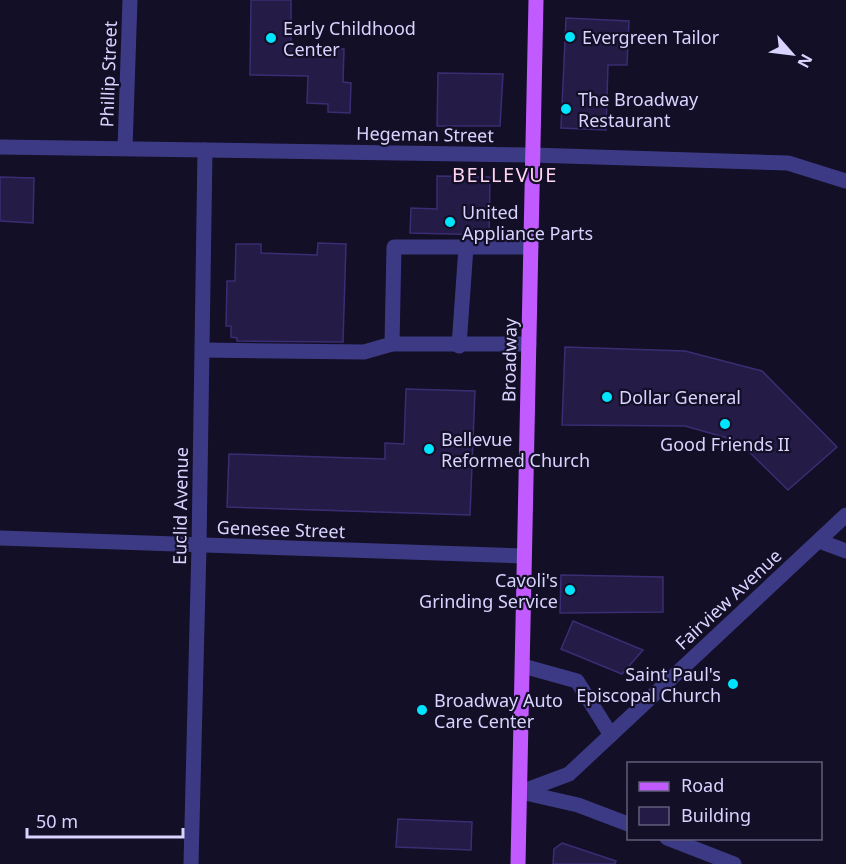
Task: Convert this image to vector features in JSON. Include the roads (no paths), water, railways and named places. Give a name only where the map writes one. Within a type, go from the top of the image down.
[{"type":"main road","name":"Broadway","points":[[518,864],[536,0]]},
{"type":"street","name":"Phillip Street","points":[[125,148],[130,0]]},
{"type":"street","name":"Hegeman Street","points":[[0,147],[532,155],[788,164],[846,181]]},
{"type":"street","name":"Euclid Avenue","points":[[191,864],[203,350],[205,150]]},
{"type":"street","points":[[392,344],[394,246],[531,247]]},
{"type":"street","points":[[459,346],[466,247]]},
{"type":"street","points":[[203,350],[364,352],[392,344],[459,346],[529,344]]},
{"type":"street","name":"Fairview Avenue","points":[[521,792],[569,774],[846,515]]},
{"type":"street","name":"Genesee Street","points":[[0,538],[524,556]]},
{"type":"street","points":[[819,541],[846,551]]},
{"type":"street","points":[[523,666],[577,681],[610,735]]},
{"type":"street","points":[[521,792],[578,805],[627,824]]},
{"type":"street","points":[[672,840],[734,864]]},
{"type":"place","name":"Evergreen Tailor","points":[[570,37]]},
{"type":"place","name":"Early Childhood Center","points":[[271,38]]},
{"type":"place","name":"The Broadway Restaurant","points":[[566,109]]},
{"type":"place","name":"United Appliance Parts","points":[[450,222]]},
{"type":"place","name":"Dollar General","points":[[607,397]]},
{"type":"place","name":"Good Friends II","points":[[725,424]]},
{"type":"place","name":"Bellevue Reformed Church","points":[[429,449]]},
{"type":"place","name":"Cavoli's Grinding Service","points":[[570,590]]},
{"type":"place","name":"Saint Paul's Episcopal Church","points":[[733,684]]},
{"type":"place","name":"Broadway Auto Care Center","points":[[422,710]]},
{"type":"district","name":"BELLEVUE","points":[[505,174]]}]
